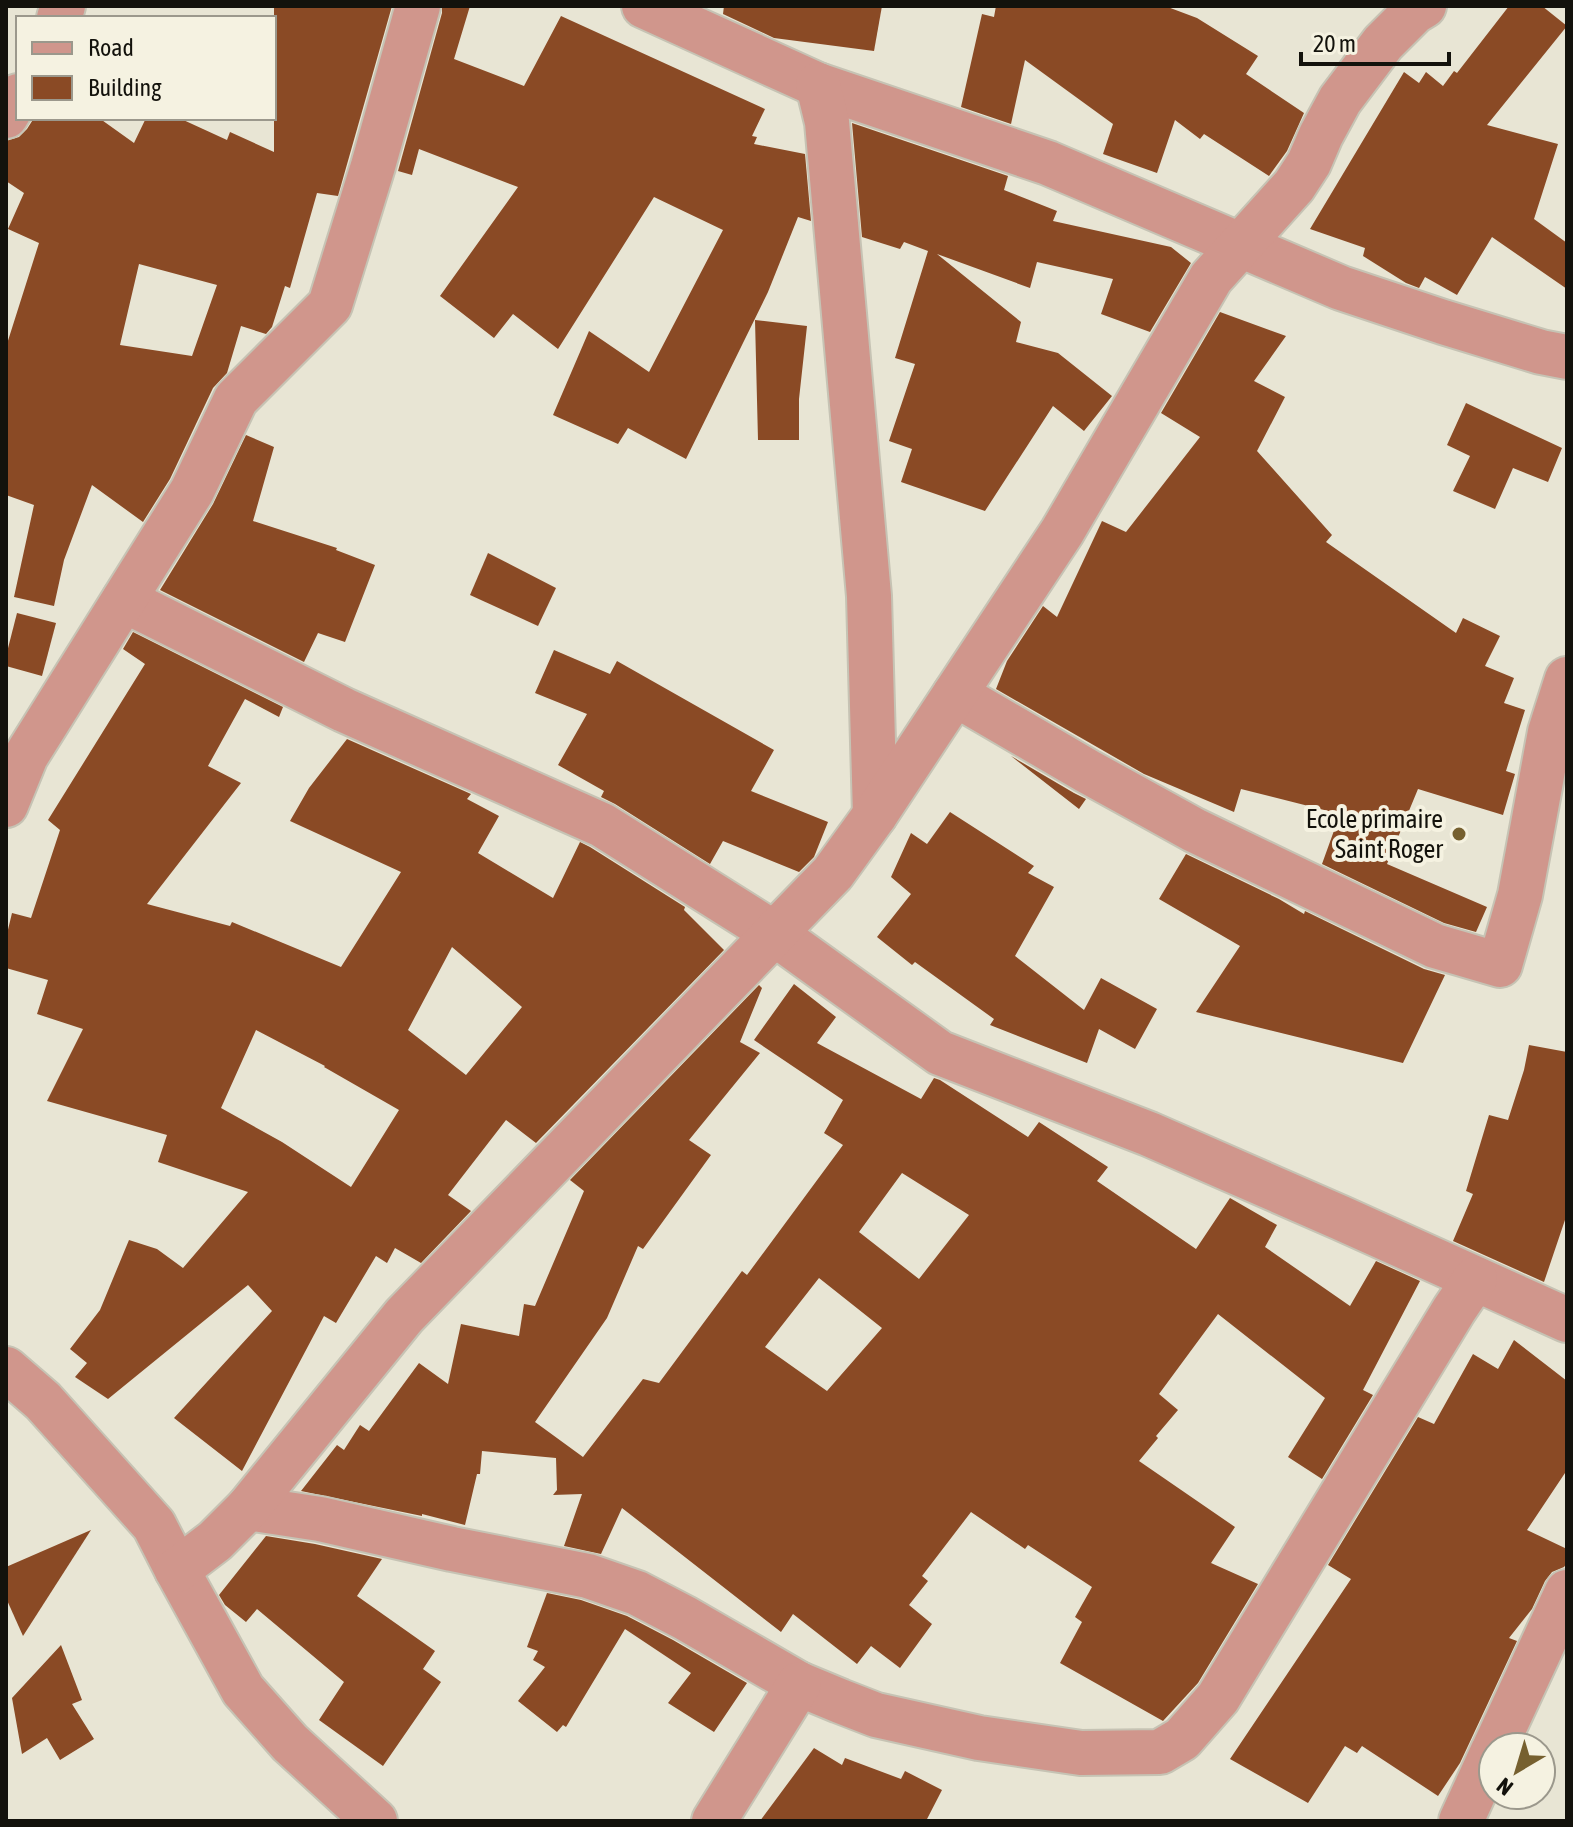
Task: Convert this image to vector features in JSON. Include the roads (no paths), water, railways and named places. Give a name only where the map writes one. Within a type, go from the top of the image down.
[{"type":"street","points":[[6,805],[16,747],[124,600],[192,491],[236,399],[330,305],[418,6]]},
{"type":"street","points":[[644,6],[818,85],[1048,163],[1341,288],[1485,335],[1567,357]]},
{"type":"street","points":[[177,1570],[215,1541],[248,1508],[404,1316],[833,873],[875,815],[1062,532],[1211,278],[1294,186],[1340,100],[1383,43],[1424,6]]},
{"type":"street","points":[[818,85],[827,122],[869,596],[875,815]]},
{"type":"street","points":[[124,600],[344,710],[602,825],[775,934],[940,1053],[1149,1134],[1475,1279],[1564,1307]]},
{"type":"street","points":[[955,694],[1194,830],[1435,946],[1500,965],[1520,895],[1550,732],[1567,679]]},
{"type":"street","points":[[248,1508],[320,1519],[588,1576],[637,1593],[799,1684],[876,1715],[993,1741],[1081,1753],[1160,1752],[1182,1739],[1218,1698],[1475,1279]]},
{"type":"street","points":[[6,1369],[43,1401],[154,1525],[243,1690],[290,1743],[375,1821]]},
{"type":"street","points":[[1502,1731],[1567,1592]]},
{"type":"street","points":[[714,1821],[799,1684]]},
{"type":"street","points":[[1461,1821],[1477,1786]]},
{"type":"place","name":"Ecole primaire Saint Roger","points":[[1459,834]]}]
